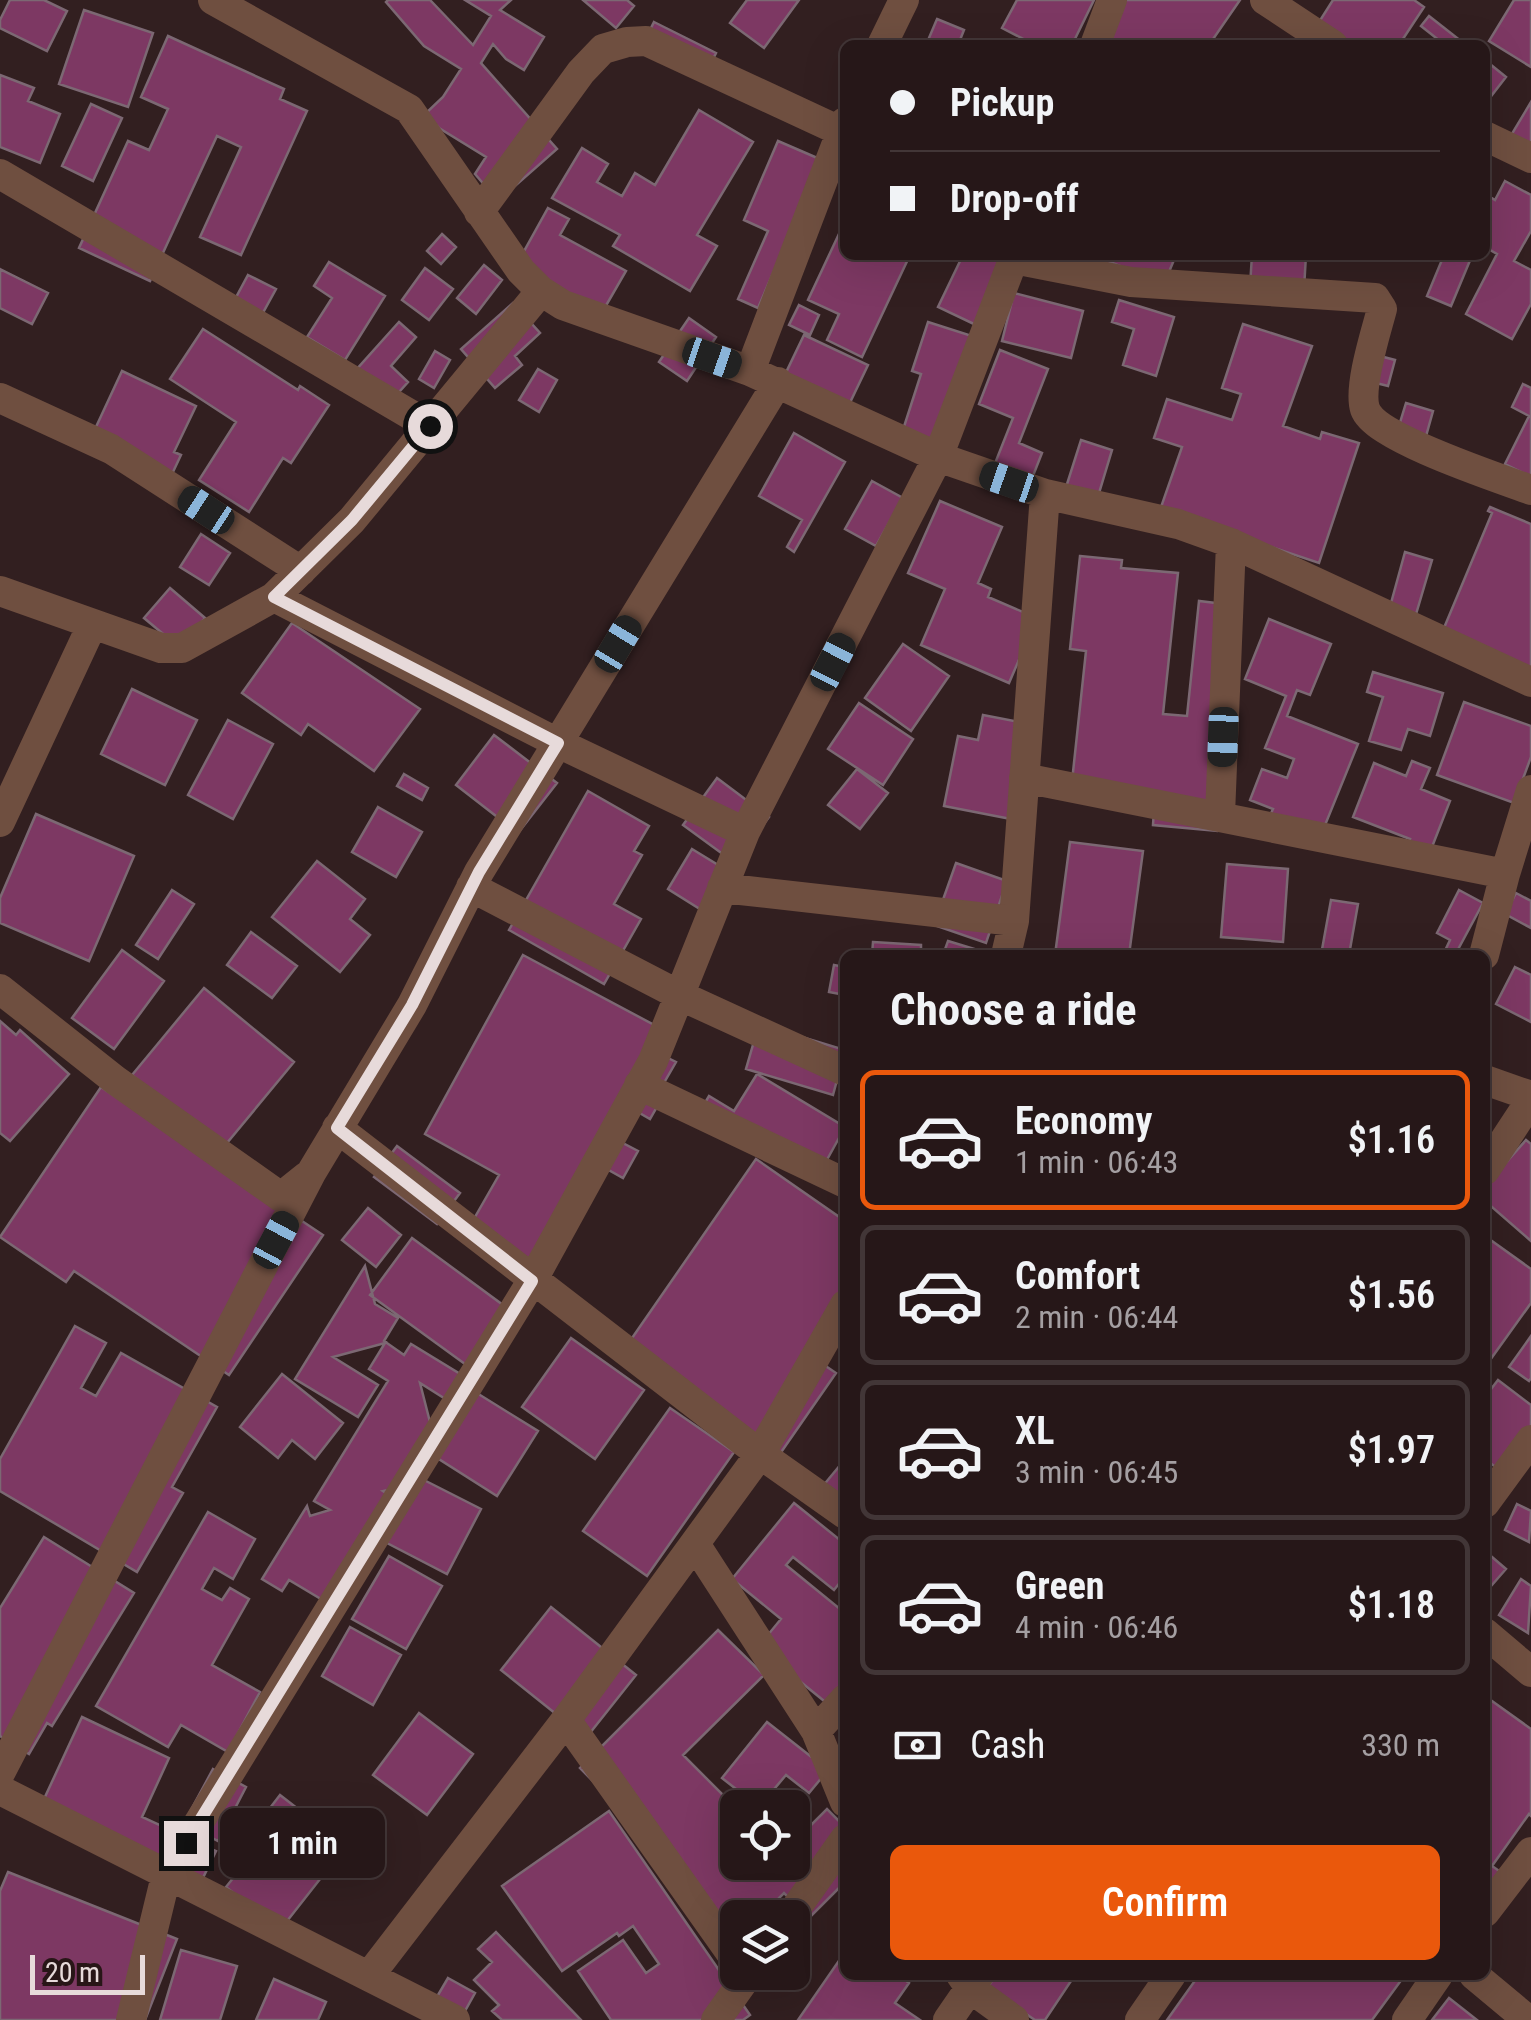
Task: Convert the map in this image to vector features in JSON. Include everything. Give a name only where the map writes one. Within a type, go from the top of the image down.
[{"type":"street","points":[[213,0],[409,109],[521,271],[563,305],[764,377],[938,457],[1045,494],[1178,524],[1230,543],[1531,682]]},
{"type":"street","points":[[884,40],[904,0]]},
{"type":"street","points":[[1096,40],[1112,0]]},
{"type":"street","points":[[1265,0],[1325,40]]},
{"type":"street","points":[[479,212],[581,72],[604,49],[627,42],[646,42],[840,126]]},
{"type":"street","points":[[3,1755],[311,1172],[412,1005],[471,887],[558,743],[764,377],[840,136]]},
{"type":"street","points":[[1490,138],[1531,158]]},
{"type":"street","points":[[0,174],[430,426]]},
{"type":"street","points":[[132,2020],[166,1876],[532,1281],[639,1086],[681,996],[745,832],[938,457],[1014,260]]},
{"type":"street","points":[[1029,260],[1131,282],[1375,298],[1382,310],[1364,389],[1364,407],[1371,419],[1387,432],[1531,490]]},
{"type":"street","points":[[0,591],[161,648],[182,648],[274,597],[301,571],[352,520],[542,291]]},
{"type":"street","points":[[0,398],[111,449],[301,571]]},
{"type":"street","points":[[1007,950],[1014,921],[1045,494]]},
{"type":"street","points":[[1220,814],[1230,543]]},
{"type":"street","points":[[274,597],[558,743],[745,832]]},
{"type":"street","points":[[0,822],[92,625]]},
{"type":"street","points":[[1024,778],[1220,814],[1505,874]]},
{"type":"street","points":[[1485,950],[1531,790]]},
{"type":"street","points":[[471,887],[681,996],[840,1069]]},
{"type":"street","points":[[722,888],[1014,921]]},
{"type":"street","points":[[0,989],[116,1080],[281,1197],[311,1172]]},
{"type":"street","points":[[1490,1082],[1531,1098],[1490,1162]]},
{"type":"street","points":[[639,1086],[840,1182]]},
{"type":"street","points":[[337,1128],[532,1281],[840,1510]]},
{"type":"street","points":[[369,1976],[566,1720],[760,1454],[840,1314]]},
{"type":"street","points":[[1490,1496],[1531,1440]]},
{"type":"street","points":[[695,1544],[816,1732],[840,1790]]},
{"type":"street","points":[[1490,1638],[1531,1672]]},
{"type":"street","points":[[816,1732],[840,1705]]},
{"type":"street","points":[[566,1720],[720,1936]]},
{"type":"street","points":[[0,1790],[451,2019]]},
{"type":"street","points":[[802,1900],[840,1846]]},
{"type":"street","points":[[1490,1905],[1531,1852]]},
{"type":"street","points":[[948,2020],[969,1980]]},
{"type":"street","points":[[971,1980],[1014,2020]]},
{"type":"street","points":[[1140,2020],[1168,1980]]},
{"type":"street","points":[[1407,2020],[1435,1980]]},
{"type":"street","points":[[1480,1980],[1528,2020]]},
{"type":"street","points":[[716,2020],[734,1990]]},
{"type":"building","points":[[10,0],[44,0],[67,11],[47,51],[0,28]]},
{"type":"building","points":[[388,0],[430,0],[473,45],[491,16],[465,0],[511,0],[500,10],[544,37],[524,70],[506,59],[493,44],[481,63],[557,149],[498,201],[475,174],[486,157],[439,128],[426,113],[443,97],[461,69],[424,46]]},
{"type":"building","points":[[583,0],[627,0],[634,6],[616,28]]},
{"type":"building","points":[[747,0],[799,0],[764,48],[730,23]]},
{"type":"building","points":[[1017,0],[1094,0],[1074,40],[1025,40],[1002,28]]},
{"type":"building","points":[[1125,0],[1240,0],[1212,40],[1098,40]]},
{"type":"building","points":[[1333,0],[1414,0],[1424,7],[1402,40],[1323,40],[1312,33]]},
{"type":"building","points":[[1514,0],[1531,0],[1531,67],[1490,40]]},
{"type":"building","points":[[84,10],[153,33],[128,107],[59,84]]},
{"type":"building","points":[[1429,16],[1460,40],[1439,40],[1421,26]]},
{"type":"building","points":[[937,19],[964,30],[960,40],[928,40]]},
{"type":"building","points":[[654,22],[716,53],[702,81],[640,50]]},
{"type":"building","points":[[168,36],[284,89],[280,99],[307,111],[241,255],[200,237],[241,147],[217,136],[150,281],[79,248],[128,141],[149,150],[168,109],[141,97]]},
{"type":"building","points":[[1490,64],[1506,77],[1490,98]]},
{"type":"building","points":[[0,75],[34,88],[28,101],[60,114],[40,163],[0,147]]},
{"type":"building","points":[[1531,102],[1531,163],[1504,147]]},
{"type":"building","points":[[91,104],[122,118],[93,181],[62,166]]},
{"type":"building","points":[[699,110],[753,142],[697,235],[717,246],[690,291],[613,246],[620,235],[552,198],[582,148],[608,164],[597,182],[622,196],[635,173],[655,185]]},
{"type":"building","points":[[778,141],[822,160],[758,308],[738,299],[768,231],[744,220]]},
{"type":"building","points":[[1505,181],[1531,195],[1531,231],[1514,261],[1531,270],[1531,304],[1512,339],[1466,314],[1497,254],[1490,250],[1490,197],[1495,200]]},
{"type":"building","points":[[548,208],[569,219],[560,235],[626,271],[600,316],[513,271]]},
{"type":"building","points":[[840,232],[840,260],[908,260],[862,357],[827,340],[839,314],[808,300]]},
{"type":"building","points":[[442,234],[456,247],[441,264],[427,251]]},
{"type":"building","points":[[961,260],[1008,260],[976,325],[938,307]]},
{"type":"building","points":[[1048,260],[1174,260],[1164,284],[1110,262],[1102,282]]},
{"type":"building","points":[[1252,260],[1306,260],[1304,289],[1250,286]]},
{"type":"building","points":[[1442,260],[1470,260],[1451,306],[1427,296]]},
{"type":"building","points":[[329,262],[385,296],[345,360],[307,337],[332,298],[314,286]]},
{"type":"building","points":[[484,265],[502,280],[476,314],[457,298]]},
{"type":"building","points":[[425,268],[453,289],[429,320],[402,300]]},
{"type":"building","points":[[0,269],[48,293],[32,324],[0,308]]},
{"type":"building","points":[[248,275],[276,289],[253,331],[226,316]]},
{"type":"building","points":[[1014,293],[1083,311],[1071,358],[1002,341]]},
{"type":"building","points":[[1119,300],[1174,317],[1156,376],[1123,365],[1134,329],[1112,322]]},
{"type":"building","points":[[513,303],[540,333],[515,356],[522,365],[495,388],[461,349]]},
{"type":"building","points":[[799,305],[819,315],[810,335],[789,325]]},
{"type":"building","points":[[689,318],[716,337],[687,381],[659,362]]},
{"type":"building","points":[[399,322],[416,337],[391,366],[408,382],[391,401],[356,370]]},
{"type":"building","points":[[928,322],[972,336],[935,447],[901,436],[921,374],[912,371]]},
{"type":"building","points":[[1243,324],[1312,346],[1283,426],[1320,439],[1322,432],[1359,443],[1319,563],[1160,510],[1182,447],[1154,438],[1167,399],[1232,420],[1241,394],[1222,388]]},
{"type":"building","points":[[203,329],[298,390],[300,386],[329,405],[291,463],[283,458],[249,512],[199,480],[236,422],[170,379]]},
{"type":"building","points":[[804,335],[868,365],[844,415],[780,385]]},
{"type":"building","points":[[1000,350],[1048,369],[1019,443],[1042,453],[1027,491],[990,476],[1013,418],[979,404]]},
{"type":"building","points":[[435,351],[450,360],[434,388],[419,379]]},
{"type":"building","points":[[1376,355],[1395,360],[1388,386],[1368,381]]},
{"type":"building","points":[[538,369],[557,380],[539,412],[519,400]]},
{"type":"building","points":[[122,371],[196,406],[174,452],[181,455],[165,489],[89,442]]},
{"type":"building","points":[[1523,384],[1531,388],[1531,477],[1505,464],[1529,416],[1512,407]]},
{"type":"building","points":[[1406,403],[1433,411],[1423,447],[1395,439]]},
{"type":"building","points":[[794,433],[845,462],[794,552],[787,547],[802,520],[759,496]]},
{"type":"building","points":[[1081,440],[1112,450],[1093,513],[1061,503]]},
{"type":"building","points":[[872,481],[903,498],[876,546],[845,529]]},
{"type":"building","points":[[940,501],[1002,527],[978,583],[991,589],[988,597],[1037,618],[1009,683],[921,645],[945,589],[908,573]]},
{"type":"building","points":[[1490,507],[1531,524],[1531,673],[1441,635],[1492,513],[1488,511]]},
{"type":"building","points":[[201,534],[230,553],[209,585],[180,567]]},
{"type":"building","points":[[1405,552],[1432,560],[1414,621],[1388,614]]},
{"type":"building","points":[[1080,556],[1122,560],[1121,568],[1178,573],[1163,714],[1187,716],[1199,601],[1241,606],[1217,831],[1153,825],[1154,809],[1070,800],[1086,651],[1070,649]]},
{"type":"building","points":[[170,588],[205,618],[180,648],[144,618]]},
{"type":"building","points":[[1269,619],[1331,644],[1310,695],[1297,690],[1287,716],[1358,744],[1319,840],[1268,820],[1273,809],[1250,800],[1262,769],[1287,778],[1294,759],[1265,748],[1286,696],[1245,679]]},
{"type":"building","points":[[292,623],[420,709],[374,771],[308,724],[301,735],[242,693]]},
{"type":"building","points":[[903,644],[949,676],[911,731],[865,698]]},
{"type":"building","points":[[1373,672],[1443,693],[1430,736],[1408,729],[1401,750],[1369,741],[1383,697],[1367,692]]},
{"type":"building","points":[[132,689],[197,720],[165,785],[101,754]]},
{"type":"building","points":[[1464,702],[1531,726],[1531,757],[1514,803],[1437,775]]},
{"type":"building","points":[[859,703],[913,739],[883,785],[828,749]]},
{"type":"building","points":[[983,715],[1035,725],[1016,820],[944,806],[958,736],[978,740]]},
{"type":"building","points":[[228,720],[273,744],[233,819],[188,795]]},
{"type":"building","points":[[494,735],[557,783],[518,833],[456,785]]},
{"type":"building","points":[[1412,761],[1430,768],[1421,789],[1450,801],[1430,852],[1408,843],[1410,839],[1353,817],[1374,763],[1406,776]]},
{"type":"building","points":[[857,769],[888,793],[860,829],[828,805]]},
{"type":"building","points":[[404,774],[428,788],[422,800],[397,786]]},
{"type":"building","points":[[717,778],[769,817],[735,863],[683,825]]},
{"type":"building","points":[[588,791],[649,826],[634,851],[642,855],[614,904],[641,919],[604,984],[509,930]]},
{"type":"building","points":[[378,807],[422,832],[396,877],[352,852]]},
{"type":"building","points":[[36,814],[134,856],[89,961],[0,923],[0,898]]},
{"type":"building","points":[[1070,842],[1143,851],[1130,950],[1056,950]]},
{"type":"building","points":[[692,849],[736,876],[711,916],[668,889]]},
{"type":"building","points":[[317,861],[365,899],[350,919],[370,935],[340,972],[272,917]]},
{"type":"building","points":[[956,863],[1007,881],[986,943],[934,925]]},
{"type":"building","points":[[1227,864],[1288,869],[1283,942],[1221,937]]},
{"type":"building","points":[[172,890],[194,904],[158,959],[136,945]]},
{"type":"building","points":[[1459,890],[1483,903],[1458,950],[1445,950],[1450,940],[1437,933]]},
{"type":"building","points":[[1516,893],[1531,901],[1531,928],[1505,914]]},
{"type":"building","points":[[1331,900],[1358,904],[1350,950],[1322,950]]},
{"type":"building","points":[[251,932],[297,966],[272,998],[227,965]]},
{"type":"building","points":[[948,941],[978,950],[945,950]]},
{"type":"building","points":[[873,942],[921,945],[921,950],[872,950]]},
{"type":"building","points":[[122,950],[164,981],[114,1049],[72,1018]]},
{"type":"building","points":[[523,955],[673,1035],[662,1055],[676,1062],[657,1095],[662,1098],[650,1119],[636,1111],[619,1141],[638,1151],[623,1178],[596,1163],[547,1284],[463,1238],[499,1175],[425,1134]]},
{"type":"building","points":[[834,965],[840,966],[840,994],[829,992]]},
{"type":"building","points":[[1515,967],[1531,975],[1531,1022],[1496,1004]]},
{"type":"building","points":[[204,988],[294,1062],[222,1149],[132,1075]]},
{"type":"building","points":[[0,1021],[16,1035],[20,1030],[69,1074],[10,1141],[0,1133]]},
{"type":"building","points":[[759,1024],[840,1048],[840,1069],[833,1095],[746,1069]]},
{"type":"building","points":[[757,1074],[840,1124],[840,1136],[818,1176],[703,1106],[709,1096],[734,1111]]},
{"type":"building","points":[[101,1087],[323,1235],[229,1375],[74,1271],[66,1282],[0,1237]]},
{"type":"building","points":[[1526,1140],[1531,1144],[1531,1241],[1490,1205],[1490,1180]]},
{"type":"building","points":[[397,1146],[460,1193],[437,1224],[374,1177]]},
{"type":"building","points":[[756,1159],[840,1218],[840,1330],[811,1356],[836,1373],[775,1461],[621,1354]]},
{"type":"building","points":[[368,1208],[401,1235],[376,1267],[342,1240]]},
{"type":"building","points":[[412,1238],[518,1316],[476,1372],[370,1295]]},
{"type":"building","points":[[1490,1240],[1531,1269],[1531,1303],[1490,1360]]},
{"type":"building","points":[[365,1266],[375,1304],[398,1318],[384,1341],[404,1355],[411,1344],[470,1380],[455,1405],[420,1383],[431,1426],[393,1489],[383,1491],[399,1501],[341,1611],[289,1580],[282,1591],[262,1579],[307,1506],[310,1516],[330,1510],[314,1501],[388,1381],[369,1369],[385,1343],[333,1357],[378,1385],[358,1417],[295,1379]]},
{"type":"building","points":[[75,1326],[106,1343],[81,1388],[96,1396],[121,1353],[217,1407],[172,1487],[183,1493],[137,1572],[0,1491],[0,1459]]},
{"type":"building","points":[[1531,1336],[1531,1378],[1529,1381],[1509,1367]]},
{"type":"building","points":[[571,1338],[644,1390],[595,1459],[522,1407]]},
{"type":"building","points":[[282,1374],[343,1423],[315,1459],[292,1440],[278,1458],[240,1427]]},
{"type":"building","points":[[1498,1380],[1531,1405],[1531,1427],[1498,1469],[1490,1463],[1490,1390]]},
{"type":"building","points":[[472,1390],[538,1431],[497,1496],[431,1454]]},
{"type":"building","points":[[670,1408],[734,1452],[647,1576],[583,1531]]},
{"type":"building","points":[[840,1465],[840,1502],[822,1487]]},
{"type":"building","points":[[420,1478],[481,1509],[447,1574],[387,1543]]},
{"type":"building","points":[[794,1503],[840,1540],[840,1582],[834,1590],[793,1557],[786,1565],[840,1609],[840,1714],[758,1647],[781,1619],[732,1579]]},
{"type":"building","points":[[1517,1504],[1531,1511],[1529,1542],[1505,1530]]},
{"type":"building","points":[[208,1512],[255,1539],[233,1579],[214,1568],[202,1589],[222,1600],[230,1588],[249,1599],[212,1665],[260,1692],[228,1752],[181,1725],[168,1747],[96,1706]]},
{"type":"building","points":[[44,1537],[134,1593],[52,1726],[47,1723],[29,1754],[0,1736],[0,1608]]},
{"type":"building","points":[[1490,1555],[1506,1569],[1490,1587]]},
{"type":"building","points":[[389,1556],[442,1586],[406,1649],[352,1619]]},
{"type":"building","points":[[1521,1579],[1531,1586],[1528,1633],[1499,1615]]},
{"type":"building","points":[[551,1607],[636,1675],[586,1738],[501,1670]]},
{"type":"building","points":[[350,1627],[401,1655],[373,1705],[322,1676]]},
{"type":"building","points":[[718,1630],[764,1675],[683,1755],[720,1792],[720,1880],[810,1880],[810,1826],[827,1809],[840,1822],[840,1887],[810,1917],[810,1900],[791,1900],[784,1893],[777,1900],[720,1900],[720,1921],[711,1901],[580,1768]]},
{"type":"building","points":[[1490,1700],[1531,1729],[1531,1816],[1492,1866],[1505,1875],[1490,1896]]},
{"type":"building","points":[[419,1713],[473,1754],[427,1815],[373,1775]]},
{"type":"building","points":[[82,1717],[169,1758],[142,1817],[216,1851],[199,1886],[38,1812]]},
{"type":"building","points":[[767,1722],[828,1770],[810,1792],[786,1775],[773,1790],[737,1790],[722,1778]]},
{"type":"building","points":[[213,1769],[246,1787],[218,1841],[184,1823]]},
{"type":"building","points":[[280,1795],[346,1846],[280,1930],[226,1887],[258,1847],[247,1838]]},
{"type":"building","points":[[609,1811],[720,1972],[720,1990],[733,1990],[750,2015],[743,2020],[611,2020],[578,1971],[623,1940],[646,1973],[659,1964],[633,1926],[562,1971],[502,1886]]},
{"type":"building","points":[[8,1872],[177,1939],[145,2020],[0,2020],[0,1891]]},
{"type":"building","points":[[496,1932],[581,2020],[502,2020],[492,2011],[499,2005],[474,1980],[492,1962],[478,1949]]},
{"type":"building","points":[[181,1950],[237,1966],[220,2020],[160,2020]]},
{"type":"building","points":[[840,1959],[840,1980],[909,1983],[895,2003],[920,2020],[798,2020]]},
{"type":"building","points":[[448,1978],[475,1993],[460,2020],[428,2012]]},
{"type":"building","points":[[274,1979],[326,2002],[318,2020],[256,2020]]},
{"type":"building","points":[[993,1980],[1072,1980],[1045,2020],[1035,2020],[987,1988]]},
{"type":"building","points":[[1195,1980],[1401,1980],[1372,2020],[1167,2020]]},
{"type":"building","points":[[1449,1998],[1477,2020],[1432,2020]]},
{"type":"route","points":[[186,1843],[532,1281],[337,1128],[412,1005],[479,872],[558,743],[274,597],[352,520],[430,426]]}]
